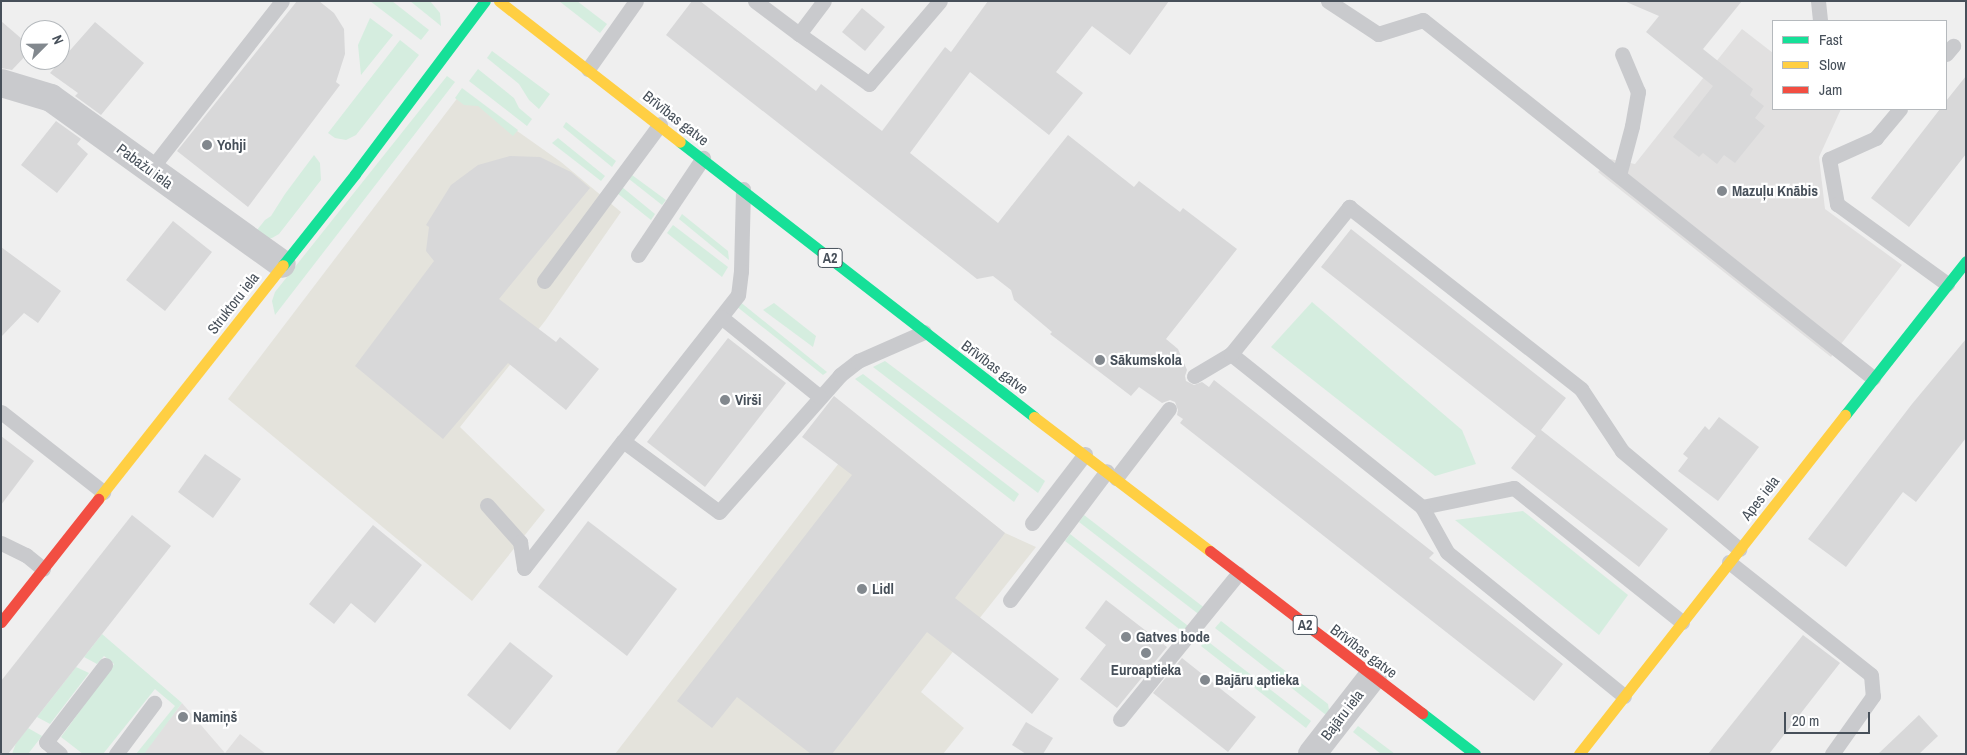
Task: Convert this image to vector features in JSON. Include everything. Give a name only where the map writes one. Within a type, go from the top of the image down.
[{"type":"main road","name":"Struktoru iela","points":[[1,622],[355,174],[485,1]]},
{"type":"main road","name":"Brīvības gatve","points":[[499,1],[660,124],[924,332],[1475,754]]},
{"type":"main road","name":"Apes iela","points":[[1579,754],[1966,261]]},
{"type":"street","name":"Pabažu iela","points":[[1,83],[50,98],[282,264]]},
{"type":"street","name":"Bajāru iela","points":[[1312,754],[1373,676]]},
{"type":"lane","points":[[150,170],[282,1]]},
{"type":"lane","points":[[588,69],[636,1]]},
{"type":"lane","points":[[755,1],[869,84],[940,1]]},
{"type":"lane","points":[[799,34],[824,1]]},
{"type":"lane","points":[[1328,1],[1378,34],[1423,20],[1874,378]]},
{"type":"lane","points":[[1818,1],[1820,20]]},
{"type":"lane","points":[[1619,176],[1632,126],[1638,92],[1622,54]]},
{"type":"lane","points":[[1899,110],[1876,138],[1830,158],[1837,204],[1947,284]]},
{"type":"lane","points":[[544,281],[660,124]]},
{"type":"lane","points":[[638,255],[703,158]]},
{"type":"lane","points":[[487,505],[520,542],[524,568],[738,295],[741,271],[743,189]]},
{"type":"lane","points":[[1194,376],[1231,354],[1349,207],[1580,389],[1622,451],[1740,549]]},
{"type":"lane","points":[[721,317],[820,397]]},
{"type":"lane","points":[[623,441],[719,512],[840,374],[858,362],[924,332]]},
{"type":"lane","points":[[1231,354],[1422,507],[1447,552],[1624,696]]},
{"type":"lane","points":[[1010,600],[1111,475],[1169,409]]},
{"type":"lane","points":[[1,412],[103,492]]},
{"type":"lane","points":[[1032,523],[1085,454]]},
{"type":"lane","points":[[1422,507],[1514,488],[1682,622]]},
{"type":"lane","points":[[1,544],[26,555],[43,569]]},
{"type":"lane","points":[[1729,562],[1872,675],[1873,696],[1832,754]]},
{"type":"lane","points":[[1120,719],[1238,574]]},
{"type":"lane","points":[[60,754],[46,742],[105,664]]},
{"type":"lane","points":[[116,754],[154,703]]},
{"type":"shaded area","name":"Mazuļu Knābis","points":[[1742,29],[1772,52],[1772,110],[1841,110],[1819,157],[1825,209],[1902,265],[1831,357],[1598,172],[1610,159],[1635,164]]},
{"type":"shaded area","points":[[462,92],[561,162],[621,212],[545,321],[460,427],[545,510],[472,601],[228,399]]},
{"type":"shaded area","name":"Lidl","points":[[869,424],[1005,533],[1036,547],[921,692],[964,728],[943,754],[615,754]]},
{"type":"shaded area","name":"Namiņš","points":[[182,703],[225,753],[240,734],[266,754],[143,754]]},
{"type":"green space","points":[[370,1],[392,1],[429,30],[421,40]]},
{"type":"green space","points":[[410,1],[430,1],[440,13],[441,26]]},
{"type":"green space","points":[[559,1],[577,1],[607,24],[600,33]]},
{"type":"green space","points":[[370,18],[393,35],[361,75],[358,45]]},
{"type":"green space","points":[[400,40],[419,55],[356,135],[346,140],[335,138],[328,133]]},
{"type":"green space","points":[[492,51],[550,94],[539,109],[529,100],[519,84],[487,58]]},
{"type":"green space","points":[[478,69],[514,98],[519,108],[532,119],[527,126],[469,81]]},
{"type":"green space","points":[[447,76],[455,82],[275,315],[272,301],[275,292]]},
{"type":"green space","points":[[462,88],[518,130],[513,136],[478,106],[464,105],[455,98]]},
{"type":"green space","points":[[566,122],[616,161],[612,167],[563,127]]},
{"type":"green space","points":[[558,138],[605,176],[601,181],[552,143]]},
{"type":"green space","points":[[314,155],[320,163],[321,180],[279,234],[272,238],[261,239],[253,235],[265,220],[271,216]]},
{"type":"green space","points":[[632,175],[666,200],[662,205],[629,179]]},
{"type":"green space","points":[[622,187],[655,214],[651,220],[617,193]]},
{"type":"green space","points":[[682,214],[728,251],[729,260],[679,219]]},
{"type":"green space","points":[[673,225],[728,267],[722,277],[667,233]]},
{"type":"green space","points":[[739,301],[827,372],[823,375],[736,306]]},
{"type":"green space","points":[[1312,302],[1462,430],[1476,464],[1435,476],[1271,347]]},
{"type":"green space","points":[[774,303],[816,336],[813,347],[763,310]]},
{"type":"green space","points":[[885,361],[1045,481],[1038,493],[873,367]]},
{"type":"green space","points":[[863,374],[1019,494],[1014,502],[855,379]]},
{"type":"green space","points":[[1523,511],[1628,595],[1599,635],[1455,520]]},
{"type":"green space","points":[[1084,515],[1206,609],[1201,616],[1079,522]]},
{"type":"green space","points":[[1070,534],[1192,629],[1187,635],[1065,541]]},
{"type":"green space","points":[[1221,621],[1328,704],[1329,710],[1326,715],[1215,628]]},
{"type":"green space","points":[[102,634],[182,703],[144,754],[136,754],[175,706],[155,689],[103,754],[83,754],[61,737],[114,664],[104,656],[97,664],[84,657]]},
{"type":"green space","points":[[1206,640],[1311,721],[1306,728],[1201,646]]},
{"type":"green space","points":[[76,667],[89,673],[50,724],[37,717]]},
{"type":"green space","points":[[1358,726],[1395,754],[1381,754],[1353,732]]},
{"type":"green space","points":[[28,728],[42,736],[28,754],[12,754],[16,743]]},
{"type":"building","points":[[297,1],[319,1],[334,13],[344,29],[345,54],[336,82],[340,85],[248,207],[177,151]]},
{"type":"building","points":[[692,1],[700,1],[816,91],[821,84],[882,131],[945,47],[951,52],[988,1],[1169,1],[1130,55],[1092,26],[1056,72],[1083,93],[1049,135],[970,72],[910,153],[998,223],[1068,135],[1134,187],[1139,181],[1180,212],[1183,208],[1237,249],[1166,339],[1178,349],[1187,370],[1186,381],[1194,385],[1202,382],[1209,387],[1214,380],[1434,553],[1429,558],[1563,664],[1534,701],[1180,423],[1183,419],[1177,415],[1178,410],[1175,402],[1170,400],[1162,403],[1139,387],[1131,396],[1050,334],[1052,332],[1014,300],[1011,290],[993,276],[977,279],[666,35]]},
{"type":"building","points":[[1624,1],[1742,1],[1703,49],[1753,89],[1750,95],[1764,106],[1755,118],[1765,126],[1735,163],[1724,155],[1717,164],[1703,153],[1699,157],[1673,137],[1713,86],[1646,32],[1659,16]]},
{"type":"building","points":[[862,8],[885,27],[865,51],[842,32]]},
{"type":"building","points":[[1,21],[20,37],[20,62],[12,70],[1,68]]},
{"type":"building","points":[[95,22],[144,63],[101,115],[75,96],[78,93],[50,73],[53,70],[70,70],[70,50]]},
{"type":"building","points":[[1966,76],[1966,154],[1909,227],[1871,198],[1939,110],[1947,110],[1947,100]]},
{"type":"building","points":[[56,121],[81,139],[77,144],[88,154],[57,193],[21,165]]},
{"type":"building","points":[[510,156],[540,157],[571,172],[590,188],[499,299],[556,342],[560,337],[599,369],[566,410],[508,363],[443,439],[355,366],[434,261],[426,251],[429,227],[426,225],[451,185],[478,165]]},
{"type":"building","points":[[173,221],[212,252],[165,311],[126,280]]},
{"type":"building","points":[[1351,229],[1566,398],[1541,430],[1668,529],[1639,567],[1511,468],[1536,436],[1321,267]]},
{"type":"building","points":[[1,247],[61,291],[38,323],[24,313],[1,337]]},
{"type":"building","name":"Virši","points":[[728,338],[786,383],[705,487],[647,442]]},
{"type":"building","points":[[1966,339],[1966,438],[1916,502],[1903,492],[1846,567],[1808,539],[1912,404]]},
{"type":"building","name":"Lidl","points":[[834,396],[1005,533],[955,598],[1059,679],[1032,714],[927,632],[832,754],[811,754],[737,697],[712,728],[677,701],[852,475],[802,437]]},
{"type":"building","points":[[1719,417],[1759,447],[1718,501],[1678,471],[1688,458],[1683,454],[1705,426],[1709,430]]},
{"type":"building","points":[[1,436],[34,461],[1,505]]},
{"type":"building","points":[[205,454],[241,479],[213,518],[178,492]]},
{"type":"building","points":[[132,515],[171,546],[8,754],[1,754],[1,681]]},
{"type":"building","points":[[588,521],[677,589],[627,656],[538,587]]},
{"type":"building","points":[[373,525],[422,565],[375,623],[351,603],[334,624],[309,604]]},
{"type":"building","points":[[1106,600],[1167,647],[1117,708],[1080,679],[1106,645],[1085,628]]},
{"type":"building","points":[[1803,635],[1840,663],[1769,754],[1708,754]]},
{"type":"building","points":[[510,642],[553,676],[510,730],[467,695]]},
{"type":"building","points":[[1182,658],[1256,717],[1228,752],[1153,693]]},
{"type":"building","points":[[1919,715],[1938,736],[1919,754],[1878,754]]},
{"type":"building","points":[[1026,722],[1053,738],[1043,754],[1026,754],[1012,745]]},
{"type":"traffic: fast","points":[[283,265],[355,174],[485,1]]},
{"type":"traffic: fast","points":[[680,142],[1034,417]]},
{"type":"traffic: fast","points":[[1845,415],[1966,261]]},
{"type":"traffic: fast","points":[[1422,713],[1475,754]]},
{"type":"traffic: slow","points":[[499,1],[680,142]]},
{"type":"traffic: slow","points":[[98,499],[283,265]]},
{"type":"traffic: slow","points":[[1579,754],[1845,415]]},
{"type":"traffic: slow","points":[[1034,417],[1210,551]]},
{"type":"traffic: jam","points":[[1,622],[98,499]]},
{"type":"traffic: jam","points":[[1210,551],[1422,713]]},
{"type":"place","name":"Yohji","points":[[207,145]]},
{"type":"place","name":"Mazuļu Knābis","points":[[1722,191]]},
{"type":"place","name":"Sākumskola","points":[[1100,360]]},
{"type":"place","name":"Virši","points":[[725,400]]},
{"type":"place","name":"Lidl","points":[[862,589]]},
{"type":"place","name":"Gatves bode","points":[[1126,637]]},
{"type":"place","name":"Euroaptieka","points":[[1146,653]]},
{"type":"place","name":"Bajāru aptieka","points":[[1205,680]]},
{"type":"place","name":"Namiņš","points":[[183,717]]}]
